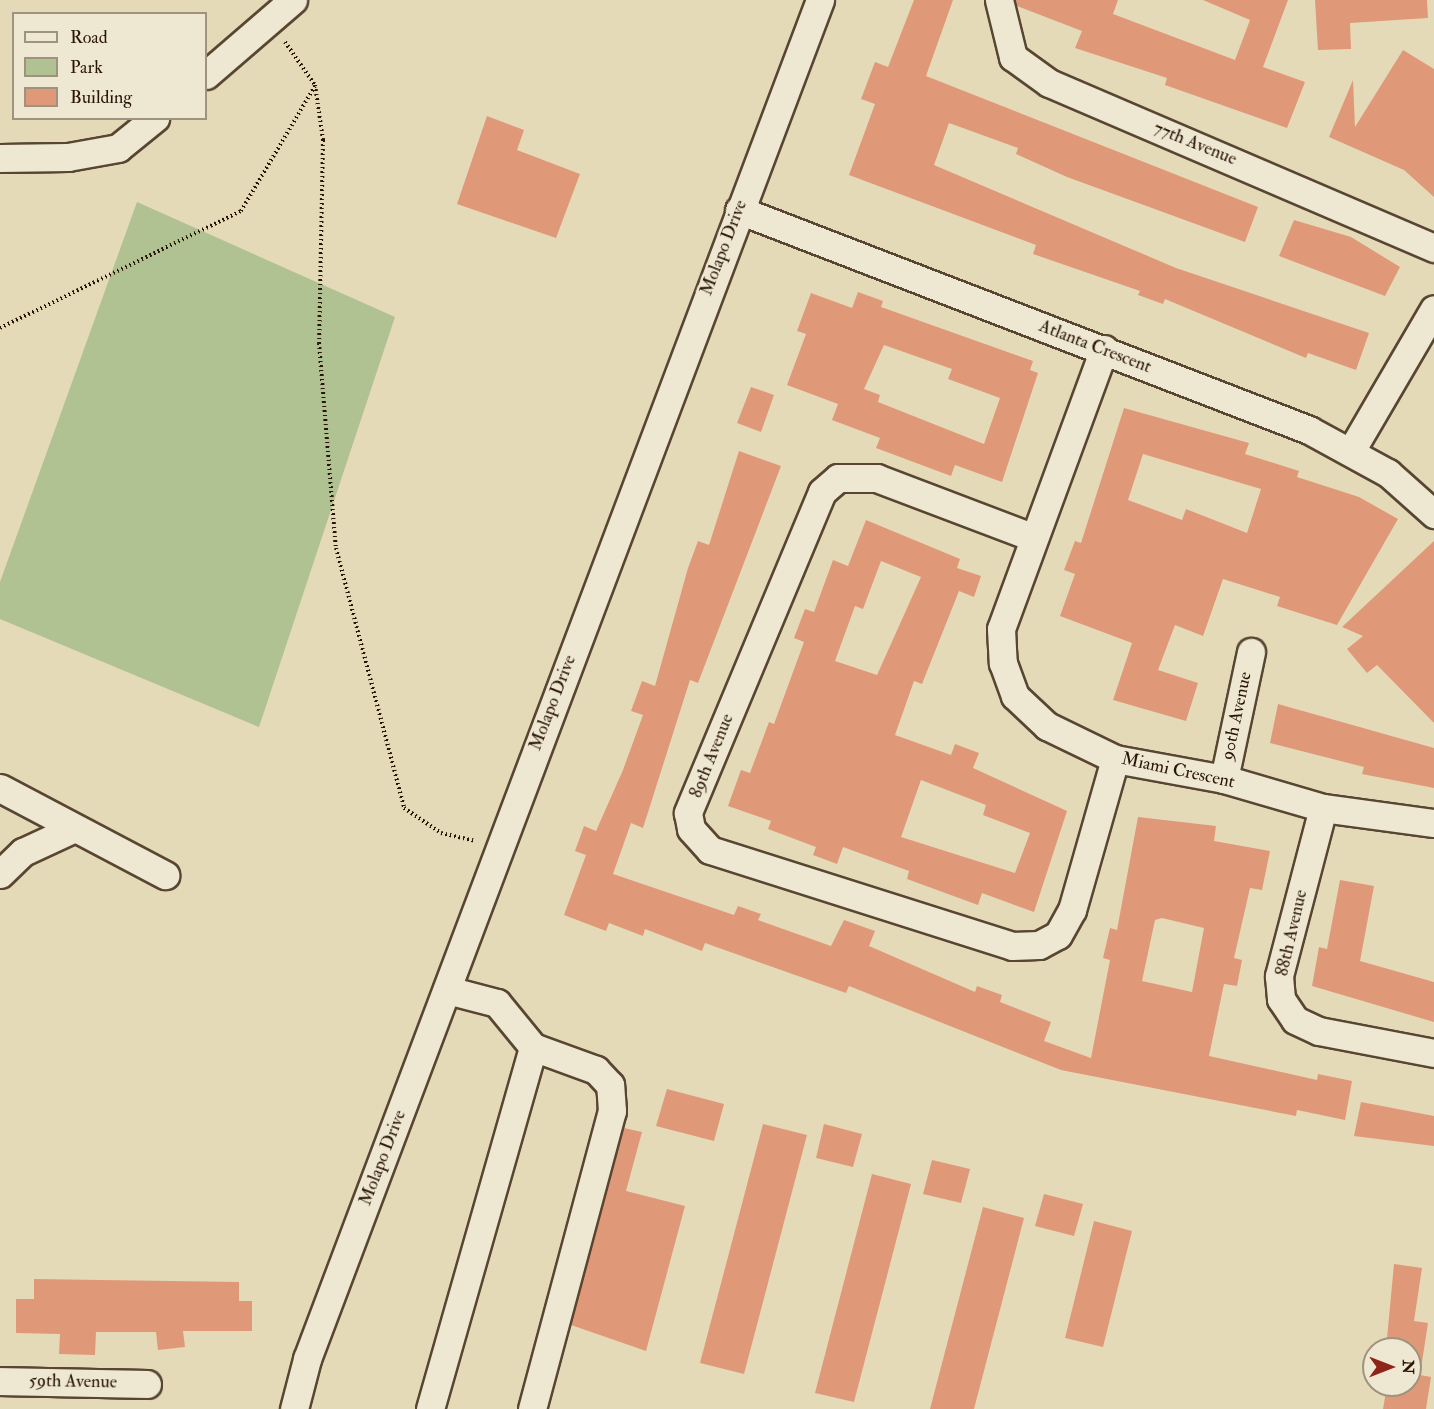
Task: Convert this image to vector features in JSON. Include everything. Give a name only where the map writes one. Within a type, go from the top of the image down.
[{"type":"street","points":[[207,74],[293,0]]},
{"type":"street","name":"Molapo Drive","points":[[294,1409],[307,1359],[820,0]]},
{"type":"street","name":"77th Avenue","points":[[999,0],[1013,57],[1049,83],[1434,248]]},
{"type":"street","points":[[0,158],[68,157],[118,148],[153,120]]},
{"type":"street","name":"Atlanta Crescent","points":[[739,210],[1104,349],[1352,452],[1388,473],[1434,514]]},
{"type":"street","points":[[1352,452],[1434,309]]},
{"type":"street","name":"Miami Crescent","points":[[1104,349],[1032,537],[1000,628],[1003,663],[1016,696],[1047,726],[1116,759],[1224,779],[1323,808],[1434,823]]},
{"type":"street","name":"89th Avenue","points":[[1032,537],[877,478],[838,478],[822,492],[688,813],[691,829],[710,850],[1012,946],[1039,945],[1058,935],[1072,910],[1116,759]]},
{"type":"street","name":"90th Avenue","points":[[1224,779],[1251,652]]},
{"type":"street","points":[[0,788],[165,875]]},
{"type":"street","name":"88th Avenue","points":[[1323,808],[1279,976],[1281,999],[1295,1020],[1319,1031],[1434,1053]]},
{"type":"street","points":[[0,874],[23,852],[75,828]]},
{"type":"street","points":[[447,990],[497,1003],[533,1047],[596,1070],[610,1085],[612,1111],[532,1409]]},
{"type":"street","points":[[430,1409],[533,1047]]},
{"type":"street","name":"59th Avenue","points":[[0,1381],[147,1384]]},
{"type":"path","points":[[270,20],[315,85],[323,140],[319,343],[336,548],[404,808],[441,833],[499,848]]},
{"type":"path","points":[[0,328],[241,211],[315,85]]},
{"type":"green space","points":[[137,202],[395,317],[259,727],[0,619],[0,582]]},
{"type":"building","points":[[914,0],[953,0],[926,76],[1258,207],[1245,242],[1067,177],[1016,154],[1018,148],[949,123],[934,165],[1176,268],[1369,333],[1356,370],[1308,353],[1306,358],[1165,299],[1163,304],[1138,295],[1140,291],[1033,254],[1036,245],[849,175],[875,104],[861,99],[875,62],[888,67]]},
{"type":"building","points":[[1015,0],[1118,0],[1113,14],[1235,60],[1250,20],[1203,0],[1288,0],[1263,67],[1305,82],[1287,128],[1165,85],[1167,78],[1075,48],[1082,31],[1017,6]]},
{"type":"building","points":[[1315,0],[1427,0],[1428,18],[1350,23],[1351,49],[1318,50]]},
{"type":"building","points":[[1403,50],[1434,69],[1434,197],[1404,170],[1329,137],[1353,80],[1355,127]]},
{"type":"building","points":[[487,116],[524,130],[517,150],[580,174],[556,238],[457,204]]},
{"type":"building","points":[[1294,220],[1351,237],[1400,267],[1385,296],[1279,256]]},
{"type":"building","points":[[858,292],[883,301],[881,307],[1033,361],[1030,370],[1038,373],[1002,482],[955,465],[951,476],[876,448],[880,438],[832,420],[838,404],[787,385],[806,334],[797,331],[811,293],[852,308]],"holes":[[[884,345],[952,369],[948,379],[1000,398],[984,444],[878,402],[880,395],[864,389]]]},
{"type":"building","points":[[751,387],[774,395],[761,432],[737,423]]},
{"type":"building","points":[[1124,408],[1249,443],[1245,454],[1299,471],[1297,477],[1359,497],[1398,519],[1337,625],[1277,606],[1280,597],[1223,579],[1203,636],[1175,625],[1158,670],[1198,683],[1186,721],[1113,700],[1132,643],[1060,616],[1075,574],[1064,570],[1075,541],[1081,543]],"holes":[[[1143,454],[1261,489],[1247,533],[1186,509],[1182,520],[1128,500]]]},
{"type":"building","points":[[739,451],[781,466],[698,683],[690,680],[643,828],[631,823],[613,874],[734,915],[738,906],[761,914],[758,920],[831,946],[844,920],[875,931],[869,946],[975,992],[977,986],[1002,995],[1000,1002],[1051,1022],[1044,1041],[1091,1058],[1110,960],[1103,958],[1110,928],[1117,930],[1138,817],[1216,826],[1214,841],[1270,851],[1262,890],[1250,888],[1234,958],[1242,960],[1237,986],[1224,984],[1209,1056],[1317,1080],[1318,1074],[1352,1081],[1345,1120],[1297,1110],[1296,1116],[1061,1070],[849,986],[846,993],[705,943],[702,951],[645,929],[643,936],[609,923],[606,931],[564,915],[586,855],[575,851],[584,826],[596,831],[623,770],[643,715],[631,711],[642,681],[655,686],[688,568],[698,541],[709,545]],"holes":[[[1162,918],[1204,928],[1192,992],[1142,981],[1155,920]]]},
{"type":"building","points":[[866,520],[960,559],[957,568],[981,576],[974,597],[959,591],[922,684],[914,681],[895,735],[951,755],[955,744],[979,753],[973,768],[1067,811],[1034,912],[982,893],[978,905],[907,879],[909,871],[843,847],[837,864],[813,855],[816,847],[768,829],[771,821],[728,806],[741,770],[750,773],[769,722],[774,724],[804,642],[794,638],[805,609],[814,612],[833,560],[848,566]],"holes":[[[881,561],[921,577],[877,675],[835,661],[855,606],[863,609]],[[921,780],[986,805],[983,815],[1030,833],[1015,873],[901,837]]]},
{"type":"building","points":[[1434,541],[1434,723],[1377,665],[1367,673],[1347,649],[1363,636],[1342,627]]},
{"type":"building","points":[[1278,704],[1434,748],[1434,788],[1362,774],[1364,767],[1270,743]]},
{"type":"building","points":[[1340,880],[1374,886],[1360,961],[1434,982],[1434,1022],[1312,986],[1319,947],[1327,949]]},
{"type":"building","points":[[667,1089],[724,1104],[714,1141],[656,1126]]},
{"type":"building","points":[[1361,1102],[1434,1116],[1434,1146],[1354,1136]]},
{"type":"building","points":[[763,1124],[807,1135],[744,1374],[700,1363]]},
{"type":"building","points":[[824,1124],[862,1134],[853,1167],[816,1158]]},
{"type":"building","points":[[624,1128],[642,1132],[626,1191],[685,1206],[646,1351],[571,1325]]},
{"type":"building","points":[[932,1160],[970,1169],[961,1203],[923,1194]]},
{"type":"building","points":[[872,1174],[911,1184],[854,1402],[815,1393]]},
{"type":"building","points":[[1044,1194],[1083,1204],[1074,1236],[1035,1226]]},
{"type":"building","points":[[983,1207],[1024,1218],[974,1409],[930,1409]]},
{"type":"building","points":[[1094,1221],[1132,1231],[1103,1347],[1065,1338]]},
{"type":"building","points":[[1394,1264],[1422,1268],[1414,1321],[1428,1323],[1422,1362],[1422,1337],[1387,1337]]},
{"type":"building","points":[[34,1279],[239,1282],[239,1301],[252,1301],[252,1331],[183,1331],[185,1347],[158,1350],[156,1332],[96,1332],[95,1355],[59,1354],[60,1334],[16,1333],[16,1299],[34,1299]]},
{"type":"building","points":[[1422,1375],[1431,1377],[1426,1409],[1383,1409],[1385,1397],[1422,1397]]}]
